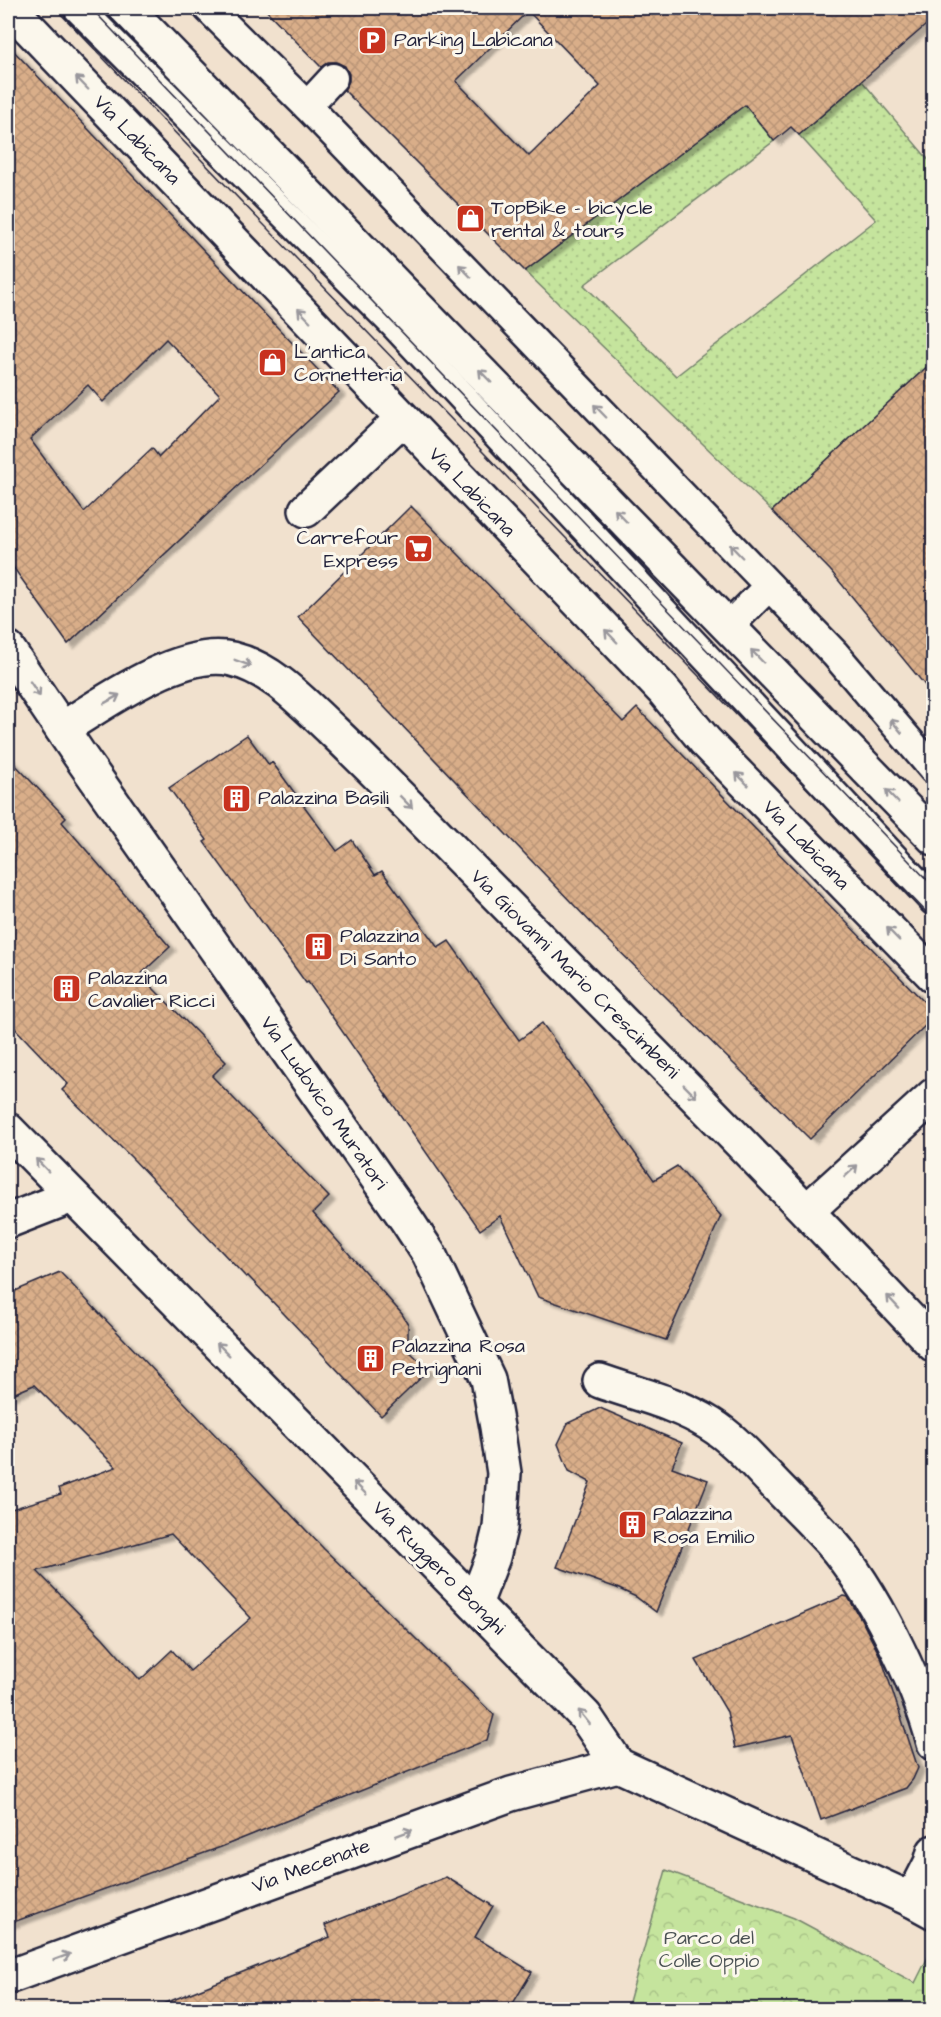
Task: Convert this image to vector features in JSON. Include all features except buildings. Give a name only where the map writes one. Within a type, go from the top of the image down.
[{"type":"street","name":"Via Labicana","points":[[10,8],[663,690],[705,741],[933,976]]},
{"type":"street","points":[[126,8],[933,838]]},
{"type":"street","points":[[306,510],[402,419]]},
{"type":"street","name":"Via Ludovico Muratori","points":[[8,649],[429,1254],[488,1379],[504,1473],[500,1528],[493,1557],[474,1604]]},
{"type":"street","name":"Via Giovanni Mario Crescimbeni","points":[[62,729],[155,675],[186,661],[231,658],[259,669],[282,683],[372,768],[807,1211],[933,1345]]},
{"type":"street","points":[[807,1211],[933,1095]]},
{"type":"street","name":"Via Ruggero Bonghi","points":[[8,1130],[585,1716],[618,1765]]},
{"type":"street","points":[[8,1221],[72,1196]]},
{"type":"street","points":[[600,1381],[676,1408],[712,1425],[744,1453],[831,1542],[856,1576],[890,1636],[921,1703],[933,1743]]},
{"type":"street","points":[[618,1765],[923,1906],[933,1852]]},
{"type":"street","name":"Via Mecenate","points":[[8,1977],[511,1794],[618,1765]]},
{"type":"lane","points":[[78,8],[393,323],[933,901]]},
{"type":"lane","points":[[208,8],[307,106],[835,654],[933,770]]},
{"type":"lane","points":[[307,106],[333,78]]},
{"type":"lane","points":[[728,627],[769,586]]},
{"type":"green space","points":[[862,81],[933,165],[933,361],[772,511],[525,271],[744,104],[774,141],[584,285],[676,376],[876,220],[799,135]]},
{"type":"green space","name":"Parco del Colle Oppio","points":[[666,1870],[794,1918],[915,1983],[933,1947],[933,2009],[627,2009]]},
{"type":"tram line","points":[[55,8],[934,920]]},
{"type":"tram line","points":[[91,8],[934,887]]},
{"type":"place","name":"Parking Labicana","points":[[373,40]]},
{"type":"place","name":"TopBike - bicycle rental & tours","points":[[470,219]]},
{"type":"place","name":"L'antica Cornetteria","points":[[273,363]]},
{"type":"place","name":"Carrefour Express","points":[[419,549]]},
{"type":"place","name":"Palazzina Basili","points":[[237,798]]},
{"type":"place","name":"Palazzina Di Santo","points":[[319,947]]},
{"type":"place","name":"Palazzina Cavalier Ricci","points":[[67,989]]},
{"type":"place","name":"Palazzina Rosa Petrignani","points":[[371,1358]]},
{"type":"place","name":"Palazzina Rosa Emilio","points":[[632,1525]]}]
